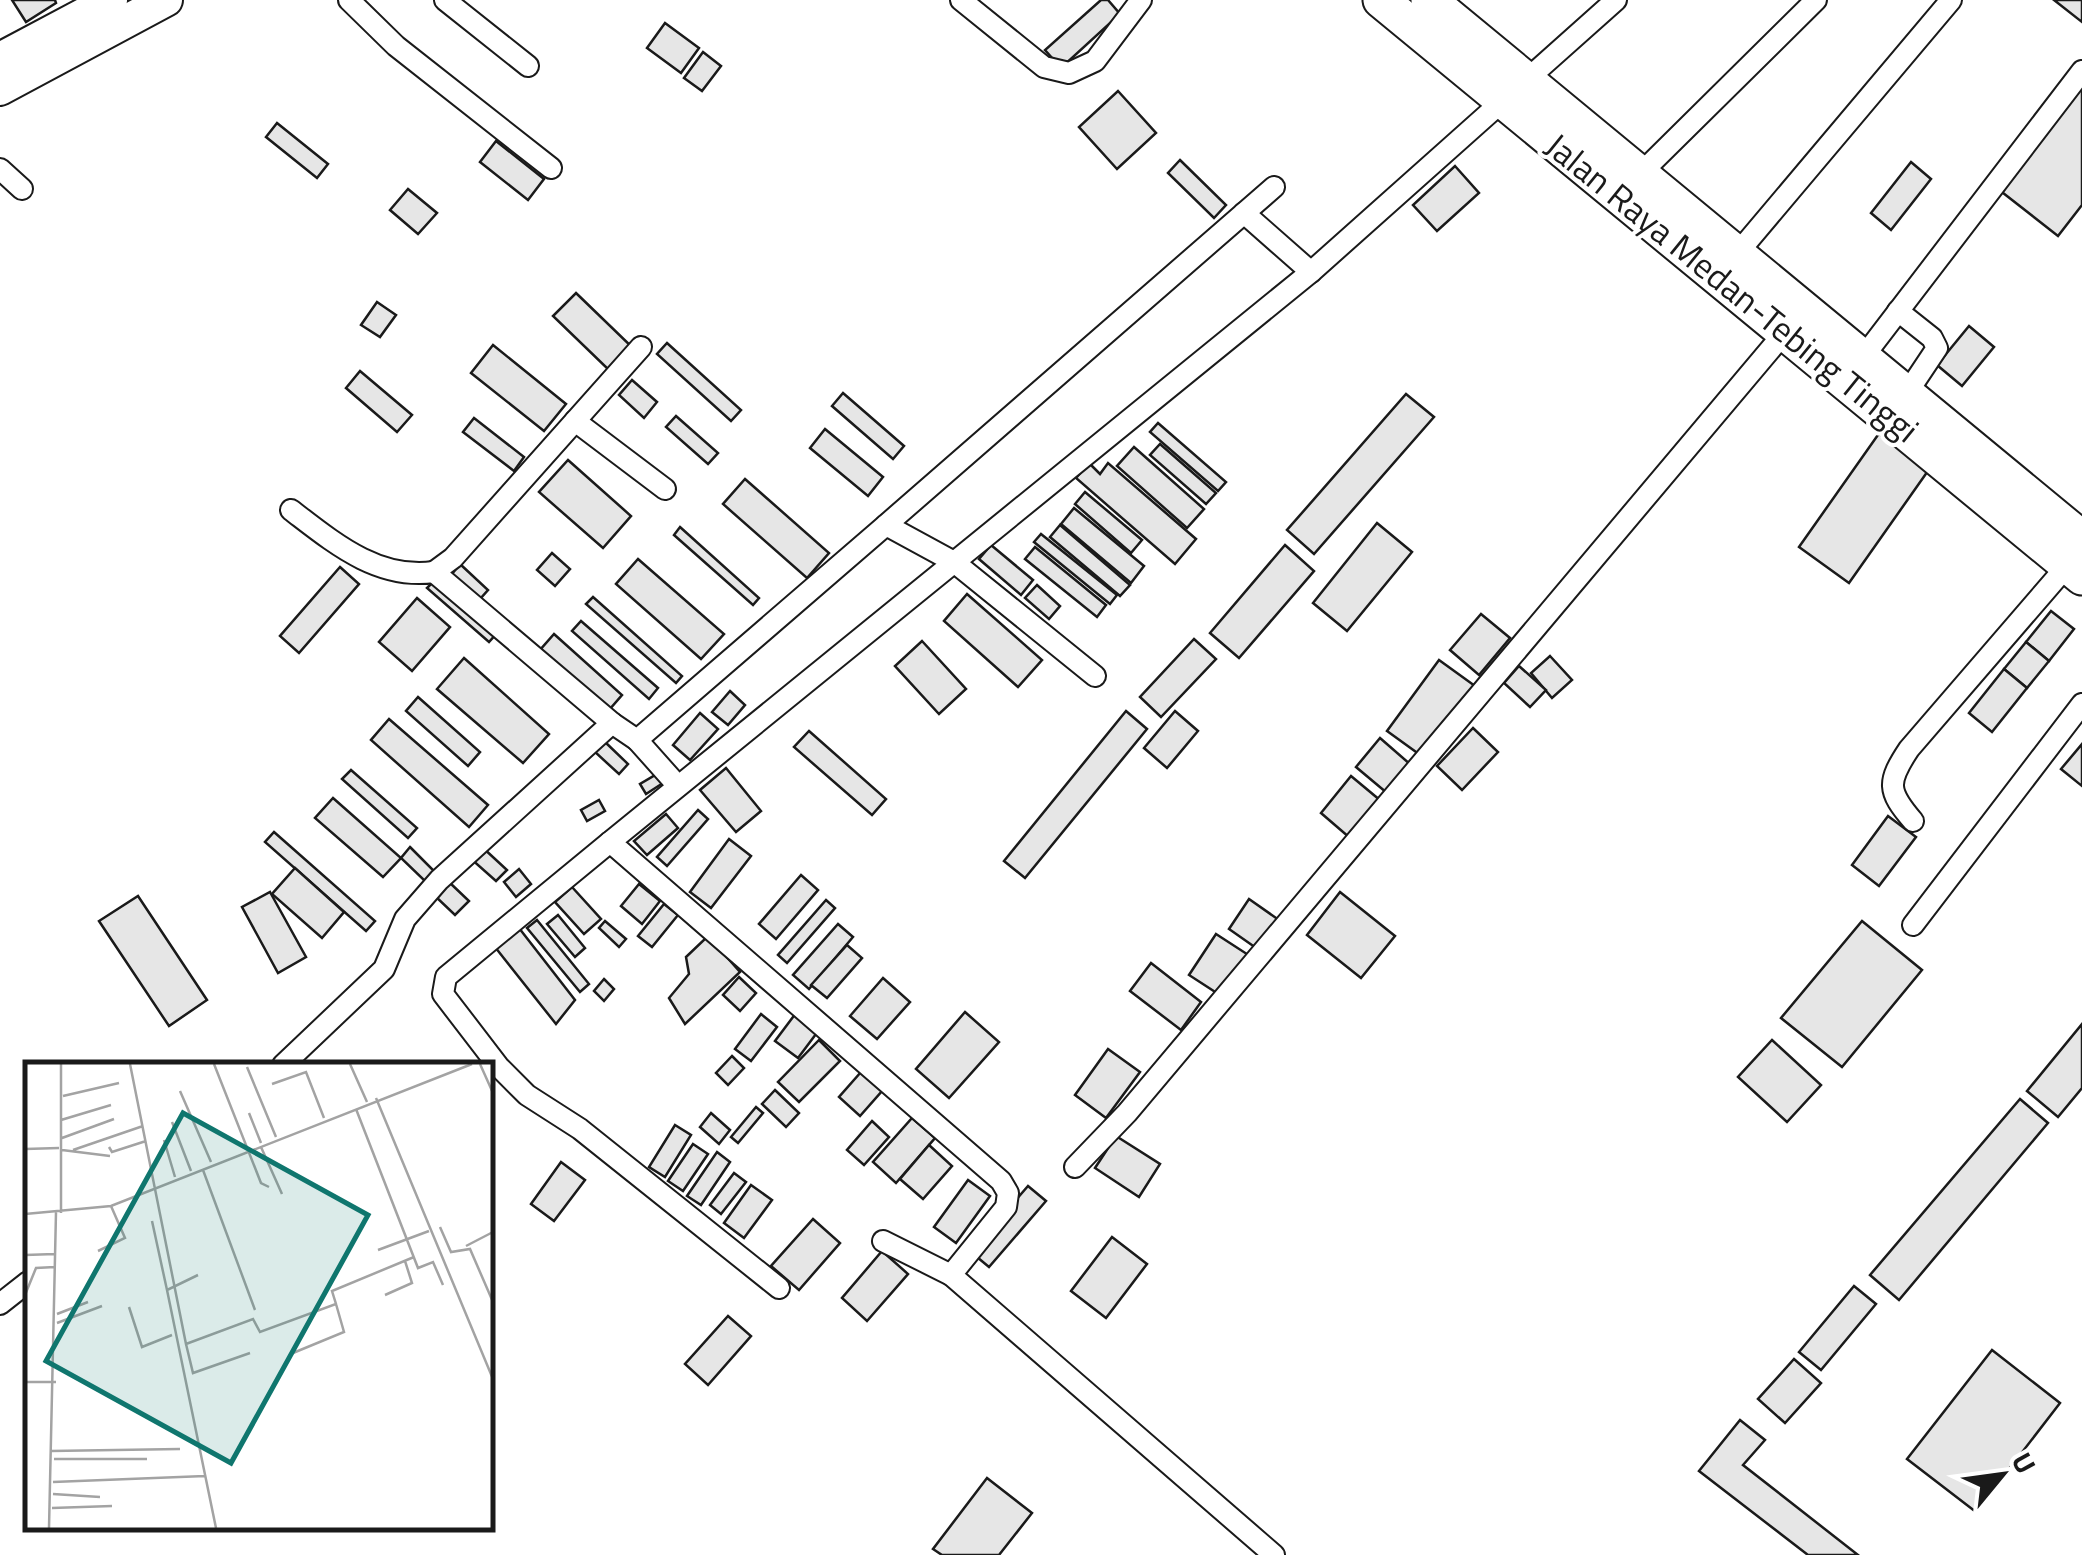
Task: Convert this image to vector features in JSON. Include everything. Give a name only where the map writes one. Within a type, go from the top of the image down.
[{"type":"highway","name":"Jalan Raya Medan-Tebing Tinggi","points":[[1381,0],[1640,174],[1746,276],[1786,332],[2078,557]]},
{"type":"highway","name":"Jalan Raya Medan-Tebing Tinggi","points":[[1429,0],[1513,89],[1746,276],[1864,356],[1908,393],[2078,557]]},
{"type":"main road","points":[[0,59],[111,0]]},
{"type":"main road","points":[[0,89],[166,0]]},
{"type":"street","points":[[349,0],[396,46],[552,168]]},
{"type":"street","points":[[446,0],[528,66]]},
{"type":"street","points":[[961,0],[1044,67],[1069,73],[1095,61],[1142,0]]},
{"type":"street","points":[[779,1288],[580,1128],[527,1096],[443,994],[446,977],[1311,272],[1616,0]]},
{"type":"street","points":[[1640,174],[1816,0]]},
{"type":"street","points":[[1746,276],[1951,0]]},
{"type":"street","points":[[1864,356],[2082,70]]},
{"type":"street","points":[[0,169],[22,189]]},
{"type":"street","points":[[638,740],[1274,187]]},
{"type":"street","points":[[1244,212],[1311,272]]},
{"type":"street","points":[[1898,311],[1932,338],[1937,348],[1908,393]]},
{"type":"street","points":[[1075,1167],[1128,1113],[1786,332]]},
{"type":"street","points":[[290,510],[342,549],[365,560],[404,574],[434,572],[453,558],[641,347]]},
{"type":"street","points":[[575,421],[665,490]]},
{"type":"street","points":[[886,525],[954,562],[1095,676]]},
{"type":"street","points":[[1913,821],[1896,801],[1892,788],[1895,771],[1909,750],[2078,557]]},
{"type":"street","points":[[434,572],[612,724],[638,740],[678,786]]},
{"type":"street","points":[[1912,925],[2082,704]]},
{"type":"street","points":[[286,1062],[384,969],[405,919],[439,880],[612,724]]},
{"type":"street","points":[[610,842],[1005,1185],[1006,1207],[951,1275]]},
{"type":"street","points":[[883,1242],[951,1275],[1274,1555]]},
{"type":"street","points":[[0,1304],[25,1284]]},
{"type":"building","points":[[12,0],[55,0],[56,3],[26,22]]},
{"type":"building","points":[[1101,0],[1108,0],[1120,14],[1061,68],[1045,50]]},
{"type":"building","points":[[2054,0],[2082,0],[2082,22]]},
{"type":"building","points":[[665,23],[699,48],[681,73],[647,48]]},
{"type":"building","points":[[703,52],[721,66],[702,91],[684,78]]},
{"type":"building","points":[[2082,79],[2082,205],[2058,236],[1998,189]]},
{"type":"building","points":[[1118,91],[1156,133],[1117,169],[1079,127]]},
{"type":"building","points":[[277,123],[328,164],[317,178],[266,137]]},
{"type":"building","points":[[496,141],[544,179],[528,200],[480,162]]},
{"type":"building","points":[[1180,160],[1226,205],[1214,218],[1168,173]]},
{"type":"building","points":[[1911,162],[1931,179],[1891,230],[1871,213]]},
{"type":"building","points":[[1455,166],[1479,193],[1437,231],[1413,205]]},
{"type":"building","points":[[408,189],[437,213],[418,234],[390,210]]},
{"type":"building","points":[[576,293],[634,349],[611,372],[553,316]]},
{"type":"building","points":[[377,302],[396,315],[380,337],[361,325]]},
{"type":"building","points":[[1969,326],[1994,347],[1962,386],[1937,365]]},
{"type":"building","points":[[667,343],[741,410],[731,421],[657,354]]},
{"type":"building","points":[[493,345],[566,404],[544,431],[471,373]]},
{"type":"building","points":[[360,371],[412,415],[397,432],[346,388]]},
{"type":"building","points":[[632,380],[657,402],[644,418],[619,395]]},
{"type":"building","points":[[843,393],[904,446],[893,459],[832,406]]},
{"type":"building","points":[[1406,394],[1434,417],[1314,554],[1287,530]]},
{"type":"building","points":[[676,416],[718,453],[708,464],[666,427]]},
{"type":"building","points":[[474,418],[524,457],[514,471],[463,432]]},
{"type":"building","points":[[1158,423],[1226,482],[1218,491],[1150,432]]},
{"type":"building","points":[[825,429],[883,477],[868,496],[810,448]]},
{"type":"building","points":[[1880,432],[1930,468],[1849,583],[1799,547]]},
{"type":"building","points":[[1160,444],[1216,493],[1206,504],[1150,455]]},
{"type":"building","points":[[1134,447],[1204,509],[1187,528],[1117,466]]},
{"type":"building","points":[[568,460],[631,516],[603,548],[539,492]]},
{"type":"building","points":[[1089,463],[1100,474],[1108,463],[1196,539],[1175,564],[1076,478]]},
{"type":"building","points":[[745,479],[829,553],[807,578],[723,504]]},
{"type":"building","points":[[1085,492],[1142,540],[1131,553],[1075,504]]},
{"type":"building","points":[[1074,508],[1144,566],[1131,583],[1061,524]]},
{"type":"building","points":[[1377,523],[1412,552],[1347,631],[1313,603]]},
{"type":"building","points":[[1060,525],[1130,585],[1120,596],[1050,537]]},
{"type":"building","points":[[680,527],[759,598],[753,605],[674,535]]},
{"type":"building","points":[[1041,534],[1117,595],[1110,604],[1034,542]]},
{"type":"building","points":[[991,545],[1033,580],[1021,595],[979,559]]},
{"type":"building","points":[[1285,545],[1314,571],[1239,658],[1210,633]]},
{"type":"building","points":[[1035,547],[1106,605],[1097,617],[1025,559]]},
{"type":"building","points":[[552,553],[570,569],[555,586],[537,570]]},
{"type":"building","points":[[638,559],[724,634],[701,659],[616,584]]},
{"type":"building","points":[[460,564],[488,590],[480,599],[452,574]]},
{"type":"building","points":[[340,567],[359,584],[299,653],[280,636]]},
{"type":"building","points":[[436,579],[497,633],[489,642],[427,588]]},
{"type":"building","points":[[1037,585],[1060,606],[1049,619],[1025,598]]},
{"type":"building","points":[[967,594],[1042,660],[1018,687],[944,621]]},
{"type":"building","points":[[593,597],[682,676],[676,683],[586,604]]},
{"type":"building","points":[[417,598],[450,627],[412,671],[379,642]]},
{"type":"building","points":[[2051,611],[2074,629],[2049,661],[2026,642]]},
{"type":"building","points":[[1481,614],[1510,638],[1479,675],[1450,650]]},
{"type":"building","points":[[581,621],[658,688],[649,699],[572,631]]},
{"type":"building","points":[[554,634],[622,695],[609,710],[540,650]]},
{"type":"building","points":[[1194,639],[1216,659],[1161,717],[1140,697]]},
{"type":"building","points":[[922,641],[966,689],[939,714],[895,666]]},
{"type":"building","points":[[2026,642],[2049,661],[2027,688],[2004,669]]},
{"type":"building","points":[[1550,656],[1572,680],[1552,698],[1531,673]]},
{"type":"building","points":[[464,658],[549,734],[523,763],[437,689]]},
{"type":"building","points":[[1439,660],[1475,686],[1423,757],[1387,731]]},
{"type":"building","points":[[1519,666],[1546,690],[1530,707],[1504,683]]},
{"type":"building","points":[[2004,669],[2027,688],[1992,732],[1969,713]]},
{"type":"building","points":[[730,691],[745,705],[728,725],[712,712]]},
{"type":"building","points":[[418,697],[480,752],[468,766],[406,711]]},
{"type":"building","points":[[1126,711],[1147,729],[1025,878],[1004,861]]},
{"type":"building","points":[[1175,711],[1198,731],[1167,768],[1144,748]]},
{"type":"building","points":[[700,713],[718,729],[690,760],[673,745]]},
{"type":"building","points":[[389,719],[488,805],[469,827],[371,740]]},
{"type":"building","points":[[1473,728],[1498,752],[1462,790],[1437,766]]},
{"type":"building","points":[[809,731],[886,799],[872,815],[794,747]]},
{"type":"building","points":[[1380,738],[1411,765],[1387,793],[1356,767]]},
{"type":"building","points":[[604,741],[628,764],[619,774],[595,752]]},
{"type":"building","points":[[2082,744],[2082,786],[2061,769]]},
{"type":"building","points":[[726,768],[761,811],[736,832],[700,790]]},
{"type":"building","points":[[351,770],[417,828],[408,838],[342,779]]},
{"type":"building","points":[[657,774],[663,783],[646,794],[640,784]]},
{"type":"building","points":[[1351,776],[1381,801],[1350,838],[1321,813]]},
{"type":"building","points":[[333,798],[401,858],[383,877],[315,818]]},
{"type":"building","points":[[599,800],[605,811],[587,821],[581,810]]},
{"type":"building","points":[[698,810],[708,819],[667,866],[657,857]]},
{"type":"building","points":[[666,814],[678,828],[647,855],[634,841]]},
{"type":"building","points":[[1888,816],[1916,837],[1879,886],[1852,865]]},
{"type":"building","points":[[274,832],[375,921],[366,931],[265,842]]},
{"type":"building","points":[[729,839],[751,856],[711,908],[690,892]]},
{"type":"building","points":[[481,846],[507,870],[496,881],[470,858]]},
{"type":"building","points":[[410,847],[436,873],[427,883],[401,858]]},
{"type":"building","points":[[295,868],[344,912],[322,938],[272,894]]},
{"type":"building","points":[[519,869],[531,884],[516,897],[504,882]]},
{"type":"building","points":[[801,875],[818,890],[776,939],[759,924]]},
{"type":"building","points":[[449,882],[469,901],[455,915],[435,896]]},
{"type":"building","points":[[639,884],[660,901],[642,924],[621,906]]},
{"type":"building","points":[[572,887],[601,919],[584,934],[555,902]]},
{"type":"building","points":[[270,892],[306,957],[278,973],[242,907]]},
{"type":"building","points":[[1340,892],[1395,936],[1361,978],[1307,935]]},
{"type":"building","points":[[138,896],[207,1000],[169,1026],[99,921]]},
{"type":"building","points":[[1249,899],[1279,920],[1259,950],[1229,929]]},
{"type":"building","points":[[826,900],[835,908],[787,963],[778,955]]},
{"type":"building","points":[[664,904],[678,915],[652,947],[638,936]]},
{"type":"building","points":[[558,915],[585,948],[575,957],[547,924]]},
{"type":"building","points":[[537,920],[589,984],[580,992],[527,928]]},
{"type":"building","points":[[605,921],[626,939],[619,947],[599,928]]},
{"type":"building","points":[[1862,921],[1922,970],[1842,1067],[1781,1018]]},
{"type":"building","points":[[838,924],[853,937],[809,989],[793,975]]},
{"type":"building","points":[[519,928],[575,1000],[556,1024],[495,947]]},
{"type":"building","points":[[1216,934],[1250,956],[1223,997],[1189,975]]},
{"type":"building","points":[[708,936],[740,972],[685,1024],[669,998],[689,974],[686,957]]},
{"type":"building","points":[[847,945],[862,958],[827,998],[811,985]]},
{"type":"building","points":[[1151,963],[1201,1002],[1181,1030],[1130,991]]},
{"type":"building","points":[[739,977],[756,993],[740,1011],[723,995]]},
{"type":"building","points":[[883,978],[910,1002],[877,1039],[850,1016]]},
{"type":"building","points":[[604,979],[614,989],[604,1001],[594,991]]},
{"type":"building","points":[[965,1012],[999,1042],[949,1098],[916,1069]]},
{"type":"building","points":[[796,1013],[819,1030],[798,1058],[775,1041]]},
{"type":"building","points":[[761,1014],[777,1027],[751,1061],[735,1049]]},
{"type":"building","points":[[2082,1024],[2082,1088],[2058,1117],[2027,1091]]},
{"type":"building","points":[[819,1040],[840,1061],[799,1102],[778,1082]]},
{"type":"building","points":[[1772,1040],[1821,1085],[1787,1122],[1738,1077]]},
{"type":"building","points":[[1108,1049],[1140,1072],[1106,1118],[1075,1095]]},
{"type":"building","points":[[732,1056],[744,1068],[728,1085],[716,1073]]},
{"type":"building","points":[[861,1072],[882,1091],[860,1116],[839,1097]]},
{"type":"building","points":[[775,1090],[799,1113],[786,1127],[762,1104]]},
{"type":"building","points":[[2020,1099],[2048,1123],[1899,1300],[1870,1275]]},
{"type":"building","points":[[756,1107],[763,1113],[738,1143],[731,1137]]},
{"type":"building","points":[[711,1113],[730,1130],[719,1144],[700,1127]]},
{"type":"building","points":[[912,1118],[935,1138],[896,1183],[873,1162]]},
{"type":"building","points":[[872,1121],[889,1137],[864,1165],[847,1150]]},
{"type":"building","points":[[675,1125],[691,1135],[665,1177],[649,1167]]},
{"type":"building","points":[[1116,1136],[1160,1164],[1139,1197],[1095,1168]]},
{"type":"building","points":[[693,1144],[708,1154],[683,1191],[668,1181]]},
{"type":"building","points":[[929,1145],[952,1166],[923,1199],[900,1179]]},
{"type":"building","points":[[717,1152],[730,1162],[701,1205],[687,1196]]},
{"type":"building","points":[[561,1162],[585,1180],[554,1221],[531,1204]]},
{"type":"building","points":[[734,1173],[746,1182],[721,1214],[710,1205]]},
{"type":"building","points":[[968,1180],[990,1196],[956,1243],[934,1227]]},
{"type":"building","points":[[751,1185],[772,1200],[744,1238],[724,1223]]},
{"type":"building","points":[[1028,1186],[1046,1201],[989,1267],[971,1252]]},
{"type":"building","points":[[813,1219],[840,1243],[799,1290],[771,1266]]},
{"type":"building","points":[[1112,1237],[1147,1264],[1106,1318],[1071,1291]]},
{"type":"building","points":[[882,1251],[908,1274],[867,1321],[842,1298]]},
{"type":"building","points":[[1854,1286],[1876,1304],[1821,1370],[1799,1352]]},
{"type":"building","points":[[728,1316],[751,1336],[708,1385],[685,1364]]},
{"type":"building","points":[[1992,1350],[2060,1403],[1976,1512],[1907,1459]]},
{"type":"building","points":[[1794,1359],[1821,1383],[1785,1423],[1758,1399]]},
{"type":"building","points":[[1740,1420],[1765,1440],[1743,1465],[1858,1555],[1808,1555],[1699,1471]]},
{"type":"building","points":[[987,1478],[1032,1513],[999,1555],[942,1555],[933,1549]]}]
